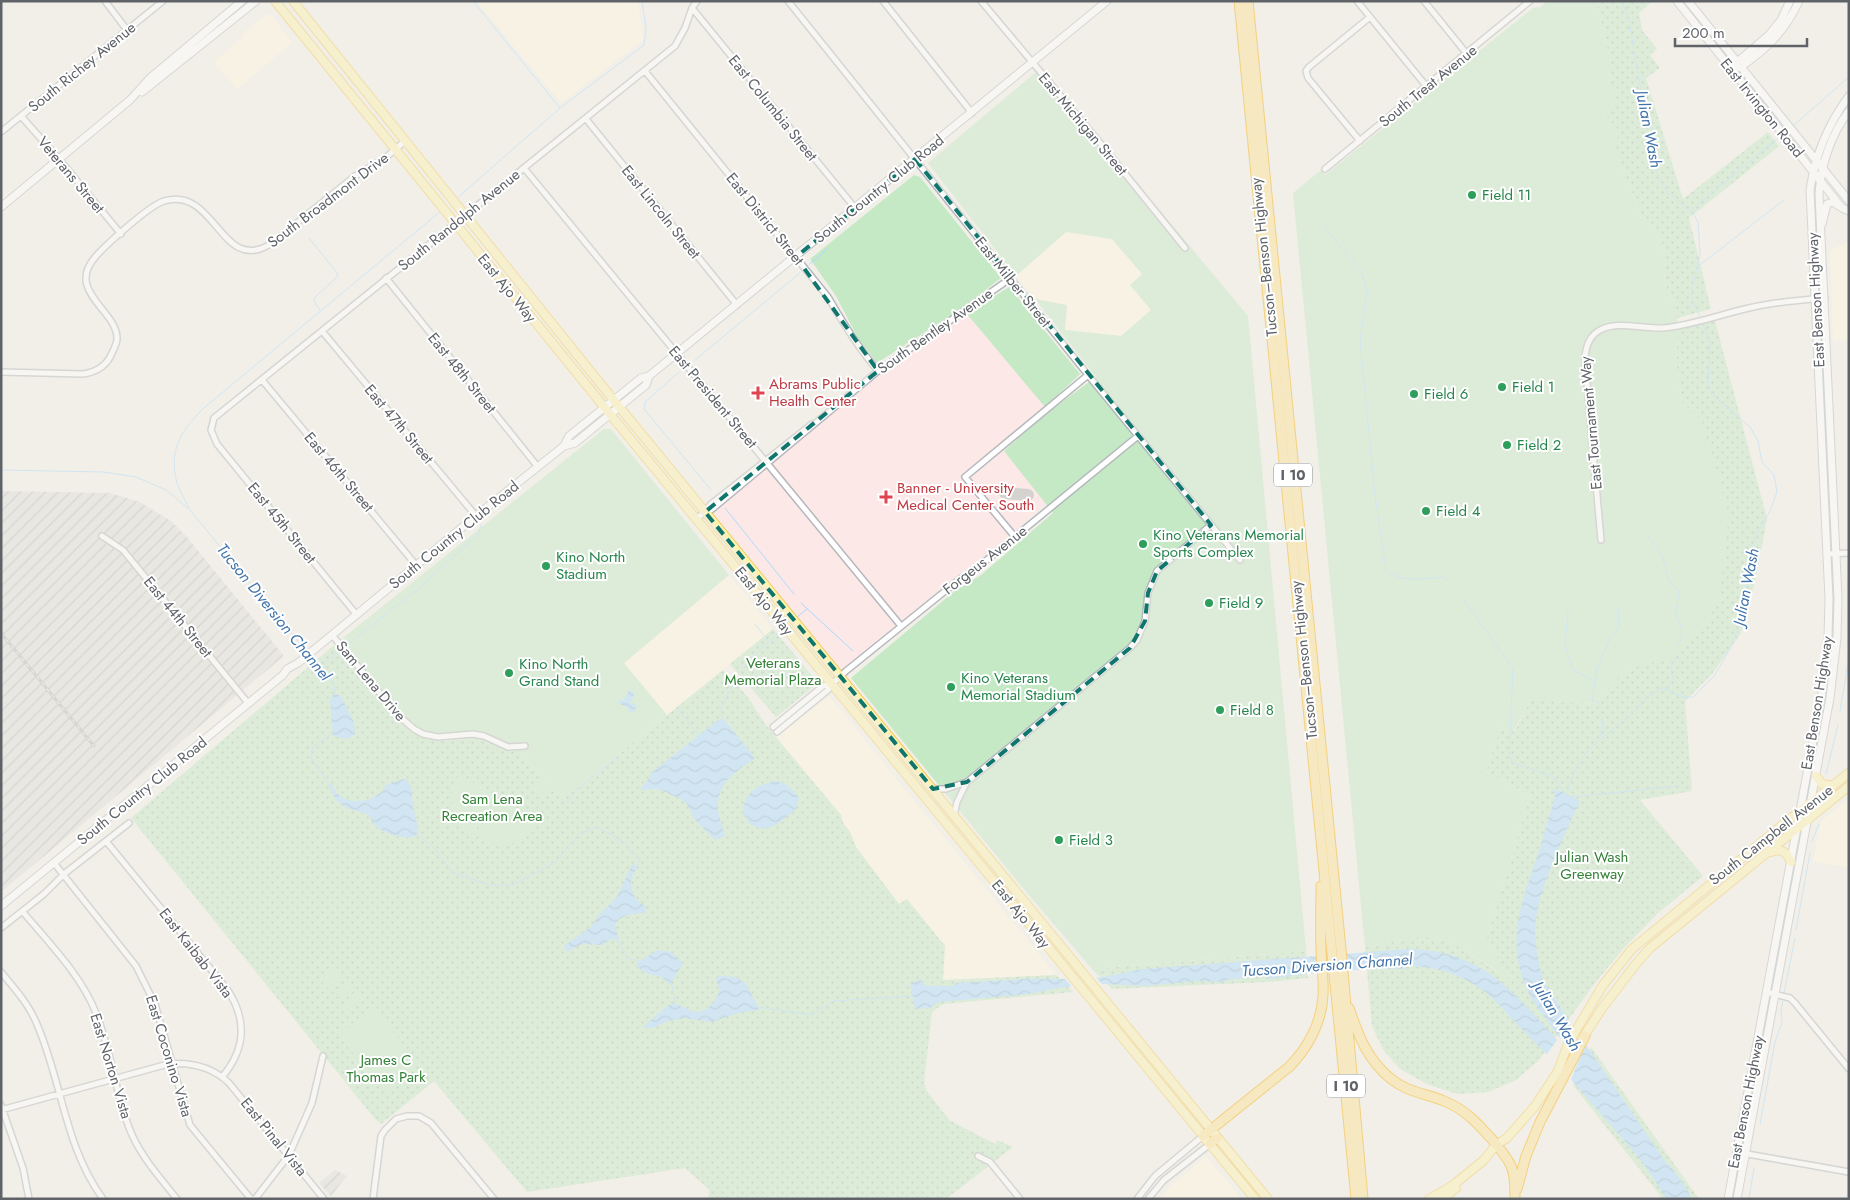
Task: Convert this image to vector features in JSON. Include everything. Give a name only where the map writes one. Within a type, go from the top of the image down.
[{"type":"highway","name":"Tucson–Benson Highway","points":[[1239,1],[1320,831],[1337,950]]},
{"type":"highway","name":"Tucson–Benson Highway","points":[[1248,1],[1337,950],[1356,1199]]},
{"type":"highway","points":[[1210,1137],[1289,1067],[1300,1055],[1318,1020],[1323,996],[1320,831]]},
{"type":"highway","name":"Tucson–Benson Highway","points":[[1339,974],[1344,996],[1363,1199]]},
{"type":"highway","points":[[1344,996],[1358,1035],[1371,1060],[1399,1084],[1421,1094],[1442,1100],[1479,1123],[1512,1168],[1515,1197]]},
{"type":"highway","points":[[1515,1197],[1532,1139],[1560,1074],[1577,1054],[1585,1036]]},
{"type":"main road","points":[[130,100],[150,78],[242,1]]},
{"type":"main road","points":[[1,207],[130,100],[154,84],[256,1]]},
{"type":"main road","name":"East Ajo Way","points":[[275,1],[610,414],[1124,1040],[1268,1199]]},
{"type":"main road","name":"East Ajo Way","points":[[293,1],[613,400],[1133,1033],[1255,1199]]},
{"type":"main road","name":"South Country Club Road","points":[[564,446],[569,436],[640,378],[649,376],[1107,1]]},
{"type":"main road","name":"East Irvington Road","points":[[1677,1],[1846,210]]},
{"type":"main road","name":"East Irvington Road","points":[[1688,1],[1849,201]]},
{"type":"main road","points":[[1732,70],[1769,35],[1781,20],[1790,1]]},
{"type":"main road","points":[[1739,64],[1776,38],[1784,28],[1799,1]]},
{"type":"main road","name":"East Benson Highway","points":[[1728,1199],[1826,662],[1830,599],[1810,199],[1813,171],[1825,136],[1834,117],[1849,96]]},
{"type":"main road","name":"East Benson Highway","points":[[1737,1199],[1816,776],[1834,664],[1838,612],[1837,554],[1819,194],[1820,180],[1832,140],[1849,112]]},
{"type":"main road","points":[[1805,147],[1815,146],[1825,136]]},
{"type":"main road","points":[[1820,229],[1827,204],[1833,202],[1846,210]]},
{"type":"main road","points":[[531,317],[540,309]]},
{"type":"main road","name":"South Country Club Road","points":[[1,906],[283,675],[288,674],[298,663],[356,614],[476,516],[564,446],[575,443],[646,385],[649,376]]},
{"type":"main road","points":[[1821,406],[1830,406]]},
{"type":"main road","name":"South Campbell Avenue","points":[[1498,1148],[1560,1074],[1568,1044],[1603,985],[1632,949],[1694,896],[1849,773]]},
{"type":"main road","points":[[1816,776],[1822,784],[1832,786]]},
{"type":"main road","name":"South Campbell Avenue","points":[[1585,1036],[1603,1007],[1650,948],[1849,786]]},
{"type":"main road","points":[[1764,854],[1778,849],[1782,850],[1788,855],[1791,862]]},
{"type":"main road","points":[[999,888],[1008,881]]},
{"type":"main road","points":[[1124,1040],[1133,1033]]},
{"type":"main road","points":[[1429,1199],[1452,1186],[1498,1148]]},
{"type":"main road","points":[[1443,1199],[1498,1148]]},
{"type":"street","points":[[105,1],[128,30]]},
{"type":"street","name":"South Richey Avenue","points":[[1,132],[163,1]]},
{"type":"street","name":"South Randolph Avenue","points":[[212,430],[214,418],[675,46],[697,1]]},
{"type":"street","name":"East Milber Street","points":[[788,1],[1088,375],[1240,560]]},
{"type":"street","points":[[883,1],[972,113]]},
{"type":"street","name":"East Michigan Street","points":[[981,1],[1185,248]]},
{"type":"street","points":[[1357,1],[1427,87]]},
{"type":"street","points":[[1424,1],[1466,54]]},
{"type":"street","name":"South Treat Avenue","points":[[1325,169],[1530,1]]},
{"type":"street","name":"East Columbia Street","points":[[692,8],[854,208]]},
{"type":"street","points":[[1360,140],[1308,78],[1306,71],[1370,18]]},
{"type":"street","name":"East District Street","points":[[645,71],[828,297],[848,332],[863,354],[878,371]]},
{"type":"street","name":"Veterans Street","points":[[21,116],[121,234]]},
{"type":"street","name":"East Lincoln Street","points":[[586,119],[736,305]]},
{"type":"street","name":"South Broadmont Drive","points":[[1,372],[83,374],[95,372],[110,358],[117,338],[112,323],[94,300],[87,286],[87,272],[91,261],[158,203],[169,199],[189,201],[198,206],[225,238],[234,245],[247,250],[262,248],[272,243],[355,176],[374,165],[405,141]]},
{"type":"street","name":"East President Street","points":[[524,168],[902,626]]},
{"type":"street","name":"East 48th Street","points":[[386,278],[538,467]]},
{"type":"street","name":"South Bentley Avenue","points":[[696,519],[711,510],[878,371],[1011,278]]},
{"type":"street","name":"East Tournament Way","points":[[1601,540],[1584,360],[1587,344],[1596,332],[1609,326],[1664,328],[1752,307],[1825,298]]},
{"type":"street","name":"East 47th Street","points":[[322,331],[476,516]]},
{"type":"street","points":[[1015,537],[965,477],[1088,375]]},
{"type":"street","name":"East 46th Street","points":[[262,380],[416,565]]},
{"type":"street","name":"East 45th Street","points":[[212,430],[217,444],[356,614]]},
{"type":"street","name":"Forgeus Avenue","points":[[775,730],[828,690],[840,676],[1015,537],[1138,436]]},
{"type":"street","points":[[933,789],[946,789],[967,782],[1130,648],[1137,640],[1143,626],[1148,593],[1157,571],[1211,525]]},
{"type":"street","name":"East 44th Street","points":[[102,536],[123,550],[248,704]]},
{"type":"street","points":[[1828,554],[1849,553]]},
{"type":"street","name":"Sam Lena Drive","points":[[332,635],[398,715],[414,729],[423,734],[438,737],[473,734],[484,736],[508,747],[525,746]]},
{"type":"street","points":[[954,816],[957,802],[967,782]]},
{"type":"street","name":"South Country Club Road","points":[[1,928],[44,894],[64,874],[129,823]]},
{"type":"street","name":"East Kaibab Vista","points":[[106,841],[227,989],[238,1008],[243,1023],[240,1045],[222,1077]]},
{"type":"street","name":"East Coconino Vista","points":[[54,863],[129,955],[141,973],[155,1004],[190,1125],[251,1199]]},
{"type":"street","name":"East Norton Vista","points":[[23,912],[73,973],[90,1000],[101,1027],[128,1123],[138,1145],[177,1199]]},
{"type":"street","points":[[1,972],[20,995],[36,1021],[75,1144],[96,1193],[103,1199]]},
{"type":"street","points":[[1766,992],[1790,998],[1849,1069]]},
{"type":"street","points":[[251,1199],[256,1199],[289,1155],[312,1103],[323,1056]]},
{"type":"street","name":"East Pinal Vista","points":[[2,1108],[172,1064],[201,1066],[222,1077],[236,1090],[324,1199]]},
{"type":"street","points":[[2,1108],[23,1168],[29,1199]]},
{"type":"street","points":[[373,1199],[381,1136],[392,1122],[407,1116],[419,1116],[431,1123],[494,1199]]},
{"type":"street","points":[[1137,1199],[1146,1185],[1155,1176],[1210,1137]]},
{"type":"street","points":[[1148,1199],[1164,1180],[1210,1137]]},
{"type":"street","points":[[1736,1152],[1849,1172]]},
{"type":"street","points":[[452,1158],[457,1154]]},
{"type":"street","points":[[978,1156],[993,1166],[1020,1199]]},
{"type":"highlighted area","points":[[915,159],[1211,525],[1157,571],[1148,593],[1145,621],[1130,648],[967,782],[933,789],[705,512],[878,371],[796,257]]},
{"type":"shaded area","points":[[476,1],[638,1],[643,40],[561,103]]},
{"type":"shaded area","points":[[268,14],[272,15],[292,43],[237,89],[214,62],[242,38],[242,35],[248,29]]},
{"type":"shaded area","points":[[1066,232],[1112,239],[1143,275],[1151,310],[1121,336],[1065,330],[1067,305],[1035,299],[1016,276]]},
{"type":"shaded area","points":[[1849,241],[1849,340],[1833,341],[1830,251]]},
{"type":"shaded area","name":"Banner - University Medical Center South","points":[[967,314],[1045,407],[1000,445],[1046,504],[979,561],[960,573],[841,671],[713,512],[882,371]]},
{"type":"shaded area","points":[[1,491],[110,493],[140,502],[171,521],[186,536],[284,656],[1,892]]},
{"type":"shaded area","points":[[729,575],[773,629],[667,715],[624,663]]},
{"type":"shaded area","points":[[829,696],[1056,975],[942,980],[906,899],[899,904],[856,847],[850,832],[843,823],[841,815],[776,737]]},
{"type":"shaded area","points":[[1849,799],[1849,868],[1813,861],[1821,821]]},
{"type":"shaded area","points":[[1206,1156],[1242,1199],[1161,1199],[1169,1188]]},
{"type":"shaded area","points":[[335,1170],[347,1176],[331,1196],[319,1183]]},
{"type":"green space","points":[[1546,1],[1596,1],[1611,63],[1608,80],[1617,102],[1604,113],[1619,131],[1615,150],[1642,217],[1660,237],[1666,259],[1664,282],[1676,307],[1678,329],[1676,363],[1682,402],[1702,421],[1729,514],[1720,594],[1707,625],[1671,660],[1637,664],[1619,676],[1594,704],[1531,699],[1514,731],[1501,727],[1486,771],[1530,796],[1487,938],[1509,979],[1468,952],[1446,941],[1435,938],[1423,937],[1365,947],[1293,193],[1321,170],[1325,175],[1533,8],[1541,7]]},
{"type":"green space","points":[[1596,1],[1653,1],[1639,13],[1642,30],[1657,49],[1650,55],[1660,68],[1646,78],[1683,199],[1768,132],[1779,146],[1689,218],[1711,309],[1677,318],[1676,307],[1664,282],[1666,259],[1660,237],[1642,217],[1615,150],[1604,113],[1616,102],[1608,80],[1611,63]]},
{"type":"green space","name":"Kino Veterans Memorial Sports Complex","points":[[1041,68],[1248,316],[1306,951],[1092,969],[851,678],[956,590],[981,575],[1053,513],[1004,451],[1048,412],[1096,377],[1035,299],[1067,305],[1065,330],[1121,336],[1151,310],[1130,285],[1142,274],[1112,239],[1066,232],[1016,276],[928,163]]},
{"type":"green space","points":[[914,175],[920,177],[1001,278],[962,308],[877,363],[858,338],[836,296],[810,259]]},
{"type":"green space","points":[[1009,287],[1080,374],[1045,407],[967,314]]},
{"type":"green space","name":"Julian Wash Greenway","points":[[1715,321],[1767,519],[1756,577],[1741,633],[1712,674],[1685,701],[1692,791],[1640,800],[1703,876],[1657,914],[1624,948],[1595,983],[1539,1060],[1516,1080],[1488,1092],[1457,1094],[1427,1084],[1400,1069],[1384,1051],[1372,1026],[1365,947],[1422,937],[1434,938],[1457,946],[1508,978],[1487,938],[1530,796],[1486,771],[1501,727],[1515,731],[1531,699],[1594,704],[1619,676],[1637,664],[1671,660],[1702,422],[1682,402],[1676,363],[1678,329]]},
{"type":"green space","points":[[604,429],[611,429],[729,575],[624,663],[667,715],[568,795],[557,795],[521,752],[507,752],[483,741],[467,739],[426,741],[405,731],[333,646]]},
{"type":"green space","name":"Veterans Memorial Plaza","points":[[773,629],[818,683],[776,717],[730,664]]},
{"type":"green space","points":[[333,646],[405,731],[445,741],[467,739],[483,741],[507,752],[521,752],[557,795],[568,795],[723,670],[747,696],[765,724],[841,815],[843,823],[850,832],[856,847],[899,904],[907,899],[945,946],[943,980],[1056,975],[1073,992],[943,1004],[932,1012],[924,1082],[926,1090],[949,1120],[995,1144],[997,1140],[1013,1147],[946,1199],[708,1199],[710,1190],[685,1168],[527,1192],[434,1081],[381,1124],[131,818]]},
{"type":"green space","points":[[460,774],[494,796],[495,799],[473,834],[460,822],[453,807],[453,790]]},
{"type":"green space","points":[[541,778],[549,788],[542,794],[534,785]]},
{"type":"green space","points":[[503,801],[537,823],[519,841],[494,844],[478,836],[498,802]]},
{"type":"green space","points":[[1306,951],[1308,978],[1267,982],[1112,989],[1092,969]]},
{"type":"green space","points":[[334,969],[341,977],[328,988],[321,980]]},
{"type":"green space","points":[[349,985],[354,991],[342,1001],[337,995]]},
{"type":"green space","points":[[356,993],[361,999],[348,1009],[344,1003]]},
{"type":"green space","name":"James C Thomas Park","points":[[373,1007],[419,1064],[385,1092],[338,1035]]},
{"type":"green space","points":[[1591,1047],[1699,1199],[1663,1199],[1573,1085]]},
{"type":"water","points":[[629,690],[635,693],[629,704],[633,703],[637,706],[630,713],[628,708],[618,703],[620,699],[623,701]]},
{"type":"water","points":[[334,693],[341,696],[354,722],[355,734],[348,739],[333,736],[330,700]]},
{"type":"water","points":[[722,719],[725,720],[754,759],[734,773],[721,791],[718,812],[725,835],[720,839],[714,839],[695,820],[687,804],[681,799],[658,789],[640,790],[651,773]]},
{"type":"water","points":[[403,779],[407,780],[411,787],[418,828],[417,835],[413,837],[395,836],[374,824],[368,814],[343,806],[335,798],[329,785],[332,784],[336,792],[344,798],[357,801],[372,798],[383,791],[386,785]]},
{"type":"water","points":[[776,781],[785,783],[799,797],[796,809],[781,822],[771,827],[760,828],[752,825],[746,819],[744,811],[745,802],[750,793],[760,786]]},
{"type":"water","points":[[1553,788],[1580,801],[1548,874],[1536,918],[1537,951],[1544,983],[1667,1164],[1670,1165],[1688,1191],[1691,1199],[1667,1199],[1643,1163],[1567,1075],[1488,994],[1464,979],[1436,969],[1406,966],[1405,969],[1338,971],[1270,979],[1269,976],[1226,980],[1225,982],[1198,981],[1144,986],[1104,984],[1064,987],[1028,994],[938,1002],[930,1008],[915,1009],[910,983],[921,980],[926,986],[953,986],[956,983],[1104,977],[1143,969],[1409,949],[1436,952],[1460,958],[1480,968],[1515,995],[1566,1049],[1529,994],[1519,966],[1517,949],[1519,915],[1555,796]]},
{"type":"water","points":[[633,863],[637,868],[632,879],[632,890],[637,899],[646,906],[645,912],[624,916],[618,921],[615,925],[619,939],[617,942],[613,938],[602,945],[582,944],[567,952],[564,946],[591,927],[599,915],[617,897]]},
{"type":"water","points":[[658,950],[671,952],[683,963],[670,985],[660,976],[645,973],[637,966],[637,963]]},
{"type":"water","points":[[720,976],[737,978],[743,981],[760,1010],[742,1012],[711,1022],[685,1018],[668,1021],[655,1027],[643,1027],[667,1006],[674,1003],[694,1012],[705,1010],[714,1002],[718,994],[719,990],[716,979]]},
{"type":"pier","points":[[1095,976],[1105,987],[1074,989],[1065,979]]},
{"type":"pier","points":[[1572,1021],[1586,1043],[1570,1082],[1545,1056]]},
{"type":"waterway","points":[[456,199],[560,108],[473,1]]},
{"type":"waterway","points":[[560,108],[644,45],[646,29],[642,1]]},
{"type":"waterway","name":"Julian Wash","points":[[1622,1],[1629,21],[1639,81],[1650,121],[1658,177],[1667,192],[1693,213],[1698,222],[1700,255],[1691,294],[1701,319]]},
{"type":"waterway","points":[[1794,125],[1849,77]]},
{"type":"waterway","points":[[1691,210],[1777,139]]},
{"type":"waterway","points":[[1697,267],[1784,200]]},
{"type":"waterway","points":[[189,508],[178,486],[174,458],[180,439],[190,423],[205,407],[441,211]]},
{"type":"waterway","points":[[1324,227],[1361,271],[1367,291],[1360,340],[1375,495],[1386,570],[1406,579],[1444,577],[1446,580]]},
{"type":"waterway","points":[[309,238],[338,274],[314,298],[320,310]]},
{"type":"waterway","points":[[810,264],[827,248]]},
{"type":"waterway","points":[[695,360],[800,273]]},
{"type":"waterway","name":"Julian Wash","points":[[1567,795],[1576,769],[1589,750],[1649,697],[1664,688],[1683,697],[1693,697],[1715,675],[1734,641],[1744,608],[1751,549],[1757,533],[1770,511],[1777,492],[1774,475],[1762,462],[1758,441],[1750,427],[1716,398],[1710,390],[1708,383],[1710,344],[1703,323]]},
{"type":"waterway","points":[[679,372],[645,402],[644,409],[711,490]]},
{"type":"waterway","name":"Tucson Diversion Channel","points":[[1,470],[104,472],[136,477],[166,490],[190,510],[306,651]]},
{"type":"waterway","points":[[725,508],[794,594]]},
{"type":"waterway","points":[[347,645],[423,585],[479,533],[481,525]]},
{"type":"waterway","points":[[1647,535],[1660,552],[1671,583],[1679,590],[1676,614],[1682,638],[1678,645]]},
{"type":"waterway","points":[[1463,599],[1513,668],[1509,755],[1513,763],[1554,777],[1566,795]]},
{"type":"waterway","points":[[801,603],[853,651]]},
{"type":"waterway","points":[[1596,682],[1596,671],[1609,641],[1619,627],[1618,608]]},
{"type":"waterway","points":[[796,618],[807,609]]},
{"type":"waterway","points":[[1568,610],[1565,646],[1573,670],[1595,683],[1592,701],[1597,702],[1601,706]]},
{"type":"waterway","points":[[755,624],[768,641]]},
{"type":"waterway","points":[[744,668],[750,659],[783,629]]},
{"type":"waterway","points":[[319,667],[340,651]]},
{"type":"waterway","points":[[1667,689],[1674,679],[1671,668],[1677,655]]},
{"type":"waterway","name":"Tucson Diversion Channel","points":[[310,656],[333,683],[336,694]]},
{"type":"waterway","points":[[1840,711],[1849,658]]},
{"type":"waterway","points":[[722,719],[721,707],[735,682]]},
{"type":"waterway","points":[[677,708],[699,735]]},
{"type":"waterway","points":[[1599,738],[1603,726],[1602,719]]},
{"type":"waterway","points":[[1826,774],[1838,725]]},
{"type":"waterway","name":"Tucson Diversion Channel","points":[[329,785],[311,758],[313,747],[333,733]]},
{"type":"waterway","points":[[567,803],[575,791],[617,757]]},
{"type":"waterway","points":[[1572,797],[1678,786]]},
{"type":"waterway","points":[[1812,841],[1819,824]]},
{"type":"waterway","name":"Tucson Diversion Channel","points":[[416,833],[436,850],[452,872],[489,885],[513,885],[557,861],[579,834],[597,827],[622,841],[640,860],[636,867]]},
{"type":"waterway","points":[[1796,930],[1810,853]]},
{"type":"waterway","points":[[1784,993],[1795,938]]},
{"type":"waterway","name":"Tucson Diversion Channel","points":[[617,940],[629,959],[640,961]]},
{"type":"waterway","name":"Tucson Diversion Channel","points":[[671,982],[676,1005]]},
{"type":"waterway","name":"Tucson Diversion Channel","points":[[757,1007],[812,1015],[833,1001],[913,996]]},
{"type":"waterway","points":[[1760,1124],[1775,1042],[1782,1023],[1781,1010],[1783,1000]]},
{"type":"waterway","points":[[1749,1199],[1754,1168]]},
{"type":"taxiway","points":[[1005,493],[1028,495]]},
{"type":"railway","points":[[1,633],[94,746]]},
{"type":"place","name":"Field 11","points":[[1472,195]]},
{"type":"place","name":"Field 1","points":[[1502,387]]},
{"type":"place","name":"Abrams Public Health Center","points":[[758,393]]},
{"type":"place","name":"Field 6","points":[[1414,394]]},
{"type":"place","name":"Field 2","points":[[1507,445]]},
{"type":"place","name":"Banner - University Medical Center South","points":[[886,497]]},
{"type":"place","name":"Field 4","points":[[1426,511]]},
{"type":"place","name":"Kino Veterans Memorial Sports Complex","points":[[1143,544]]},
{"type":"place","name":"Kino North Stadium","points":[[546,566]]},
{"type":"place","name":"Field 9","points":[[1209,603]]},
{"type":"place","name":"Kino North Grand Stand","points":[[509,673]]},
{"type":"place","name":"Kino Veterans Memorial Stadium","points":[[951,687]]},
{"type":"place","name":"Field 8","points":[[1220,710]]},
{"type":"place","name":"Field 3","points":[[1059,840]]},
{"type":"park label","name":"Sam Lena Recreation Area","points":[[492,808]]}]
